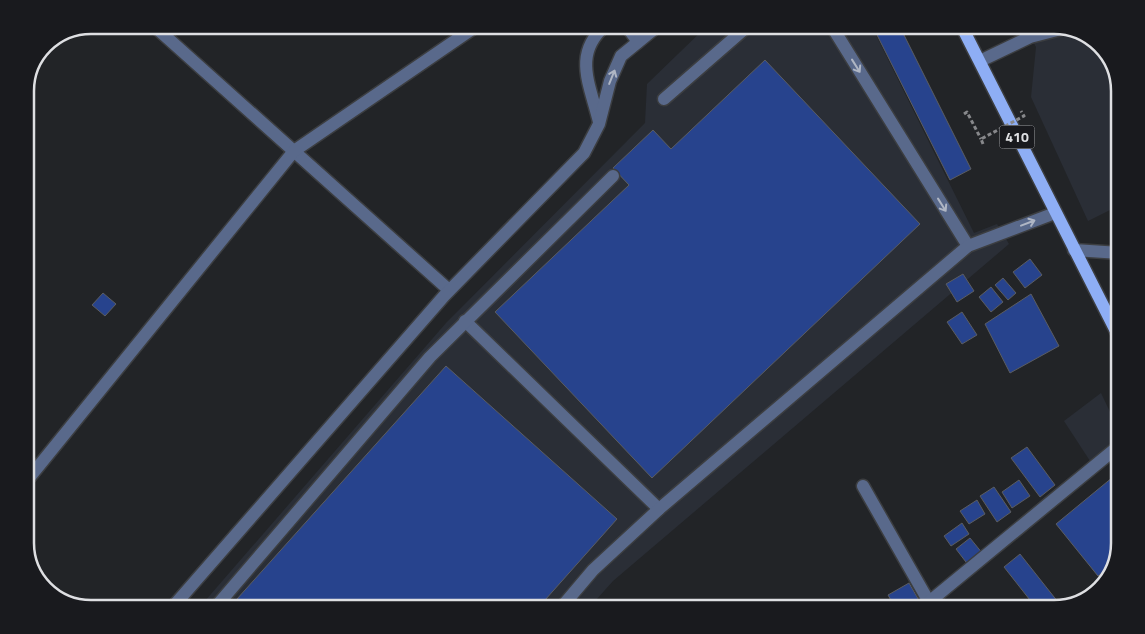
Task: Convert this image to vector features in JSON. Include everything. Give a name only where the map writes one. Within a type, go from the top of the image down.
[{"type":"main road","name":"410","points":[[966,34],[1111,322]]},
{"type":"street","points":[[163,34],[449,290]]},
{"type":"street","points":[[34,472],[294,151],[465,34]]},
{"type":"street","points":[[595,34],[587,48],[585,64],[599,124]]},
{"type":"street","points":[[632,34],[638,42]]},
{"type":"street","points":[[178,600],[449,290],[584,153],[599,124],[610,81],[621,56],[648,34]]},
{"type":"street","points":[[664,99],[739,34]]},
{"type":"street","points":[[837,34],[968,246]]},
{"type":"street","points":[[1030,37],[1034,34]]},
{"type":"street","points":[[980,61],[1030,37],[1042,34]]},
{"type":"street","points":[[222,600],[430,357],[614,176]]},
{"type":"street","points":[[568,600],[593,570],[659,509],[968,246],[1055,213]]},
{"type":"street","points":[[1074,250],[1111,252]]},
{"type":"street","points":[[465,321],[659,509]]},
{"type":"street","points":[[938,600],[1111,453]]},
{"type":"street","points":[[863,486],[928,600]]},
{"type":"path","points":[[981,139],[1024,116],[1021,110]]},
{"type":"path","points":[[964,114],[967,112],[983,144]]},
{"type":"shaded area","points":[[699,34],[875,34],[974,233],[997,224],[1009,244],[613,581],[596,600],[206,600],[446,323],[645,123],[647,84]]},
{"type":"shaded area","points":[[1029,34],[1055,34],[1073,37],[1086,43],[1097,53],[1108,72],[1111,87],[1111,210],[1088,221],[1031,97],[1036,47]]},
{"type":"shaded area","points":[[1101,393],[1111,414],[1111,448],[1092,464],[1064,421]]},
{"type":"building","points":[[877,34],[904,34],[971,169],[950,180]]},
{"type":"building","points":[[765,60],[920,224],[652,478],[495,312],[629,185],[613,168],[653,130],[671,149]]},
{"type":"building","points":[[1030,259],[1042,275],[1025,288],[1013,272]]},
{"type":"building","points":[[963,274],[974,291],[957,302],[946,284]]},
{"type":"building","points":[[1003,278],[1016,293],[1008,300],[995,285]]},
{"type":"building","points":[[991,287],[1003,302],[991,312],[979,297]]},
{"type":"building","points":[[103,293],[116,304],[105,316],[92,305]]},
{"type":"building","points":[[1031,294],[1059,346],[1010,373],[985,324]]},
{"type":"building","points":[[962,312],[977,335],[962,344],[947,322]]},
{"type":"building","points":[[446,366],[617,519],[545,600],[236,600]]},
{"type":"building","points":[[1027,447],[1055,485],[1040,497],[1011,458]]},
{"type":"building","points":[[1111,479],[1111,551],[1104,572],[1098,576],[1056,524]]},
{"type":"building","points":[[1019,480],[1030,496],[1012,508],[1002,492]]},
{"type":"building","points":[[994,487],[1011,512],[997,522],[980,496]]},
{"type":"building","points":[[977,500],[985,514],[969,524],[960,511]]},
{"type":"building","points":[[962,523],[969,534],[951,546],[944,536]]},
{"type":"building","points":[[970,538],[983,554],[969,566],[956,549]]},
{"type":"building","points":[[1020,554],[1056,600],[1030,600],[1004,567]]},
{"type":"building","points":[[909,583],[919,600],[891,600],[888,595]]}]
